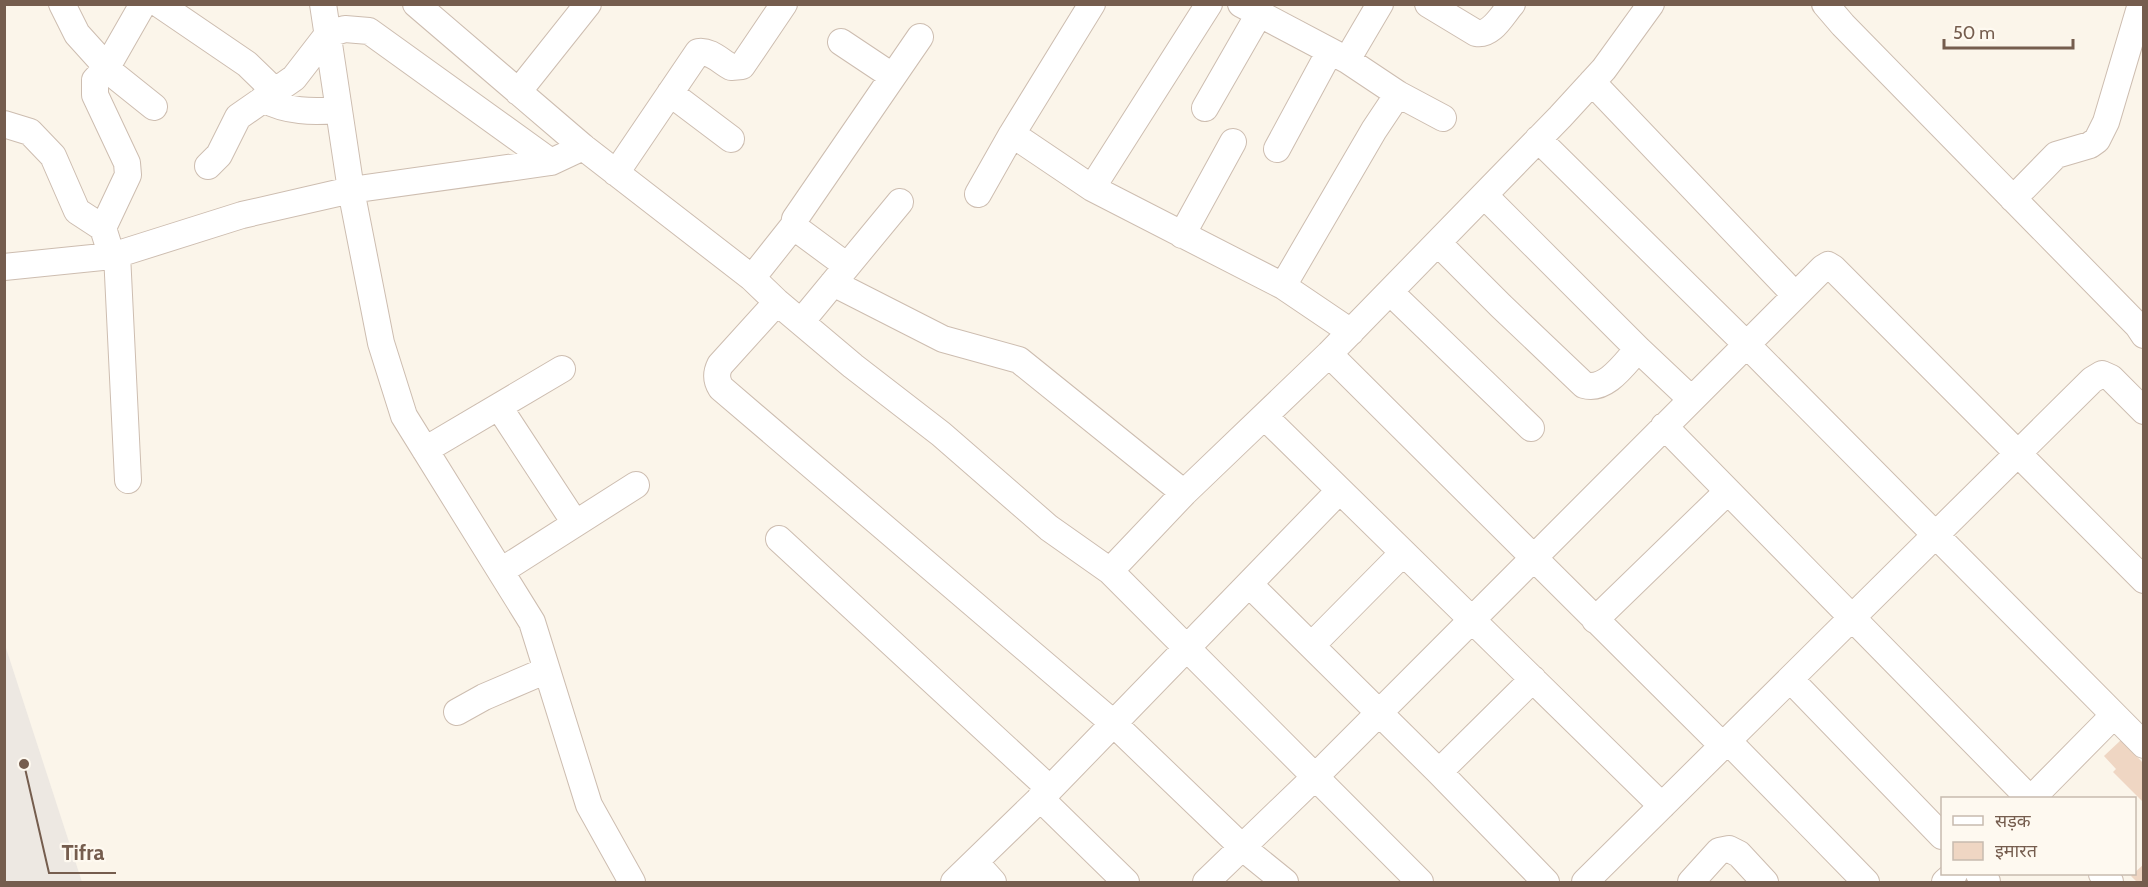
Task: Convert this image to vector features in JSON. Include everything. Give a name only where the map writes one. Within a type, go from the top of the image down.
[{"type":"street","points":[[62,4],[77,34],[107,67],[154,107]]},
{"type":"street","points":[[128,480],[110,256],[103,228],[129,169],[95,95],[95,80],[107,67],[143,4]]},
{"type":"street","points":[[159,4],[247,64],[275,106],[315,112],[339,110]]},
{"type":"street","points":[[323,4],[351,189],[381,343],[404,416],[532,621],[589,805],[632,882]]},
{"type":"street","points":[[416,4],[583,147],[752,278],[853,366],[941,434],[1049,528],[1110,572],[1419,882]]},
{"type":"street","points":[[518,92],[588,4]]},
{"type":"street","points":[[616,173],[701,51],[715,56],[731,68],[742,66],[784,4]]},
{"type":"street","points":[[978,194],[1092,4]]},
{"type":"street","points":[[1092,188],[1209,4]]},
{"type":"street","points":[[1277,149],[1338,55],[1380,4]]},
{"type":"street","points":[[1428,4],[1476,33],[1483,34],[1489,31],[1512,4]]},
{"type":"street","points":[[1825,4],[2138,326],[2144,335]]},
{"type":"street","points":[[2013,198],[2056,155],[2090,145],[2097,140],[2137,40],[2140,4]]},
{"type":"street","points":[[1110,572],[1184,493],[1351,332],[1592,82],[1604,69],[1641,8]]},
{"type":"street","points":[[1205,108],[1250,9],[1338,55],[1398,94],[1443,118]]},
{"type":"street","points":[[208,166],[219,154],[238,117],[294,78],[327,34],[345,29],[369,31],[551,162]]},
{"type":"street","points":[[752,278],[794,225],[795,219],[920,37]]},
{"type":"street","points":[[841,42],[892,76]]},
{"type":"street","points":[[1592,82],[1795,295]]},
{"type":"street","points":[[670,93],[731,139]]},
{"type":"street","points":[[1283,286],[1374,130],[1398,94]]},
{"type":"street","points":[[4,124],[30,132],[53,156],[77,211],[103,228]]},
{"type":"street","points":[[1012,134],[1092,188],[1283,286],[1351,332]]},
{"type":"street","points":[[1538,139],[1746,344],[2144,745]]},
{"type":"street","points":[[1182,235],[1233,142]]},
{"type":"street","points":[[4,267],[110,256],[242,215],[351,189],[551,162],[583,147]]},
{"type":"street","points":[[1484,195],[1691,399]]},
{"type":"street","points":[[801,322],[900,202]]},
{"type":"street","points":[[794,225],[840,274],[943,339],[1019,360],[1184,493]]},
{"type":"street","points":[[1438,243],[1584,385],[1596,387],[1606,381],[1638,349]]},
{"type":"street","points":[[1206,882],[1315,777],[1795,295],[1828,265],[2144,580]]},
{"type":"street","points":[[1390,292],[1531,428]]},
{"type":"street","points":[[777,302],[720,365],[717,383],[721,388],[1113,723],[1243,848],[1285,882]]},
{"type":"street","points":[[1329,354],[1595,620],[1725,743],[1866,882]]},
{"type":"street","points":[[425,450],[562,369]]},
{"type":"street","points":[[1586,882],[2092,380],[2102,374],[2111,378],[2144,411]]},
{"type":"street","points":[[499,407],[575,523]]},
{"type":"street","points":[[1265,417],[1662,806]]},
{"type":"street","points":[[1664,426],[2029,797]]},
{"type":"street","points":[[501,571],[636,485]]},
{"type":"street","points":[[954,882],[1045,794],[1340,491]]},
{"type":"street","points":[[1595,620],[1727,492]]},
{"type":"street","points":[[778,539],[1045,794],[1126,882]]},
{"type":"street","points":[[1312,645],[1403,553]]},
{"type":"street","points":[[1250,585],[1439,772],[1546,882]]},
{"type":"street","points":[[457,712],[484,697],[547,670]]},
{"type":"street","points":[[1439,772],[1533,679]]},
{"type":"street","points":[[1790,679],[1941,835]]},
{"type":"street","points":[[2031,797],[2114,715]]},
{"type":"street","points":[[1691,882],[1719,851],[1730,849],[1739,854],[1765,882]]},
{"type":"street","points":[[975,862],[993,882]]},
{"type":"shaded area","points":[[5,645],[82,882],[5,882]]},
{"type":"building","points":[[2121,740],[2144,764],[2144,803],[2113,772],[2116,769],[2104,756]]},
{"type":"building","points":[[2144,864],[2144,882],[2137,882],[2131,876],[2136,875],[2136,871]]},
{"type":"place","name":"Tifra","points":[[24,764]]}]
